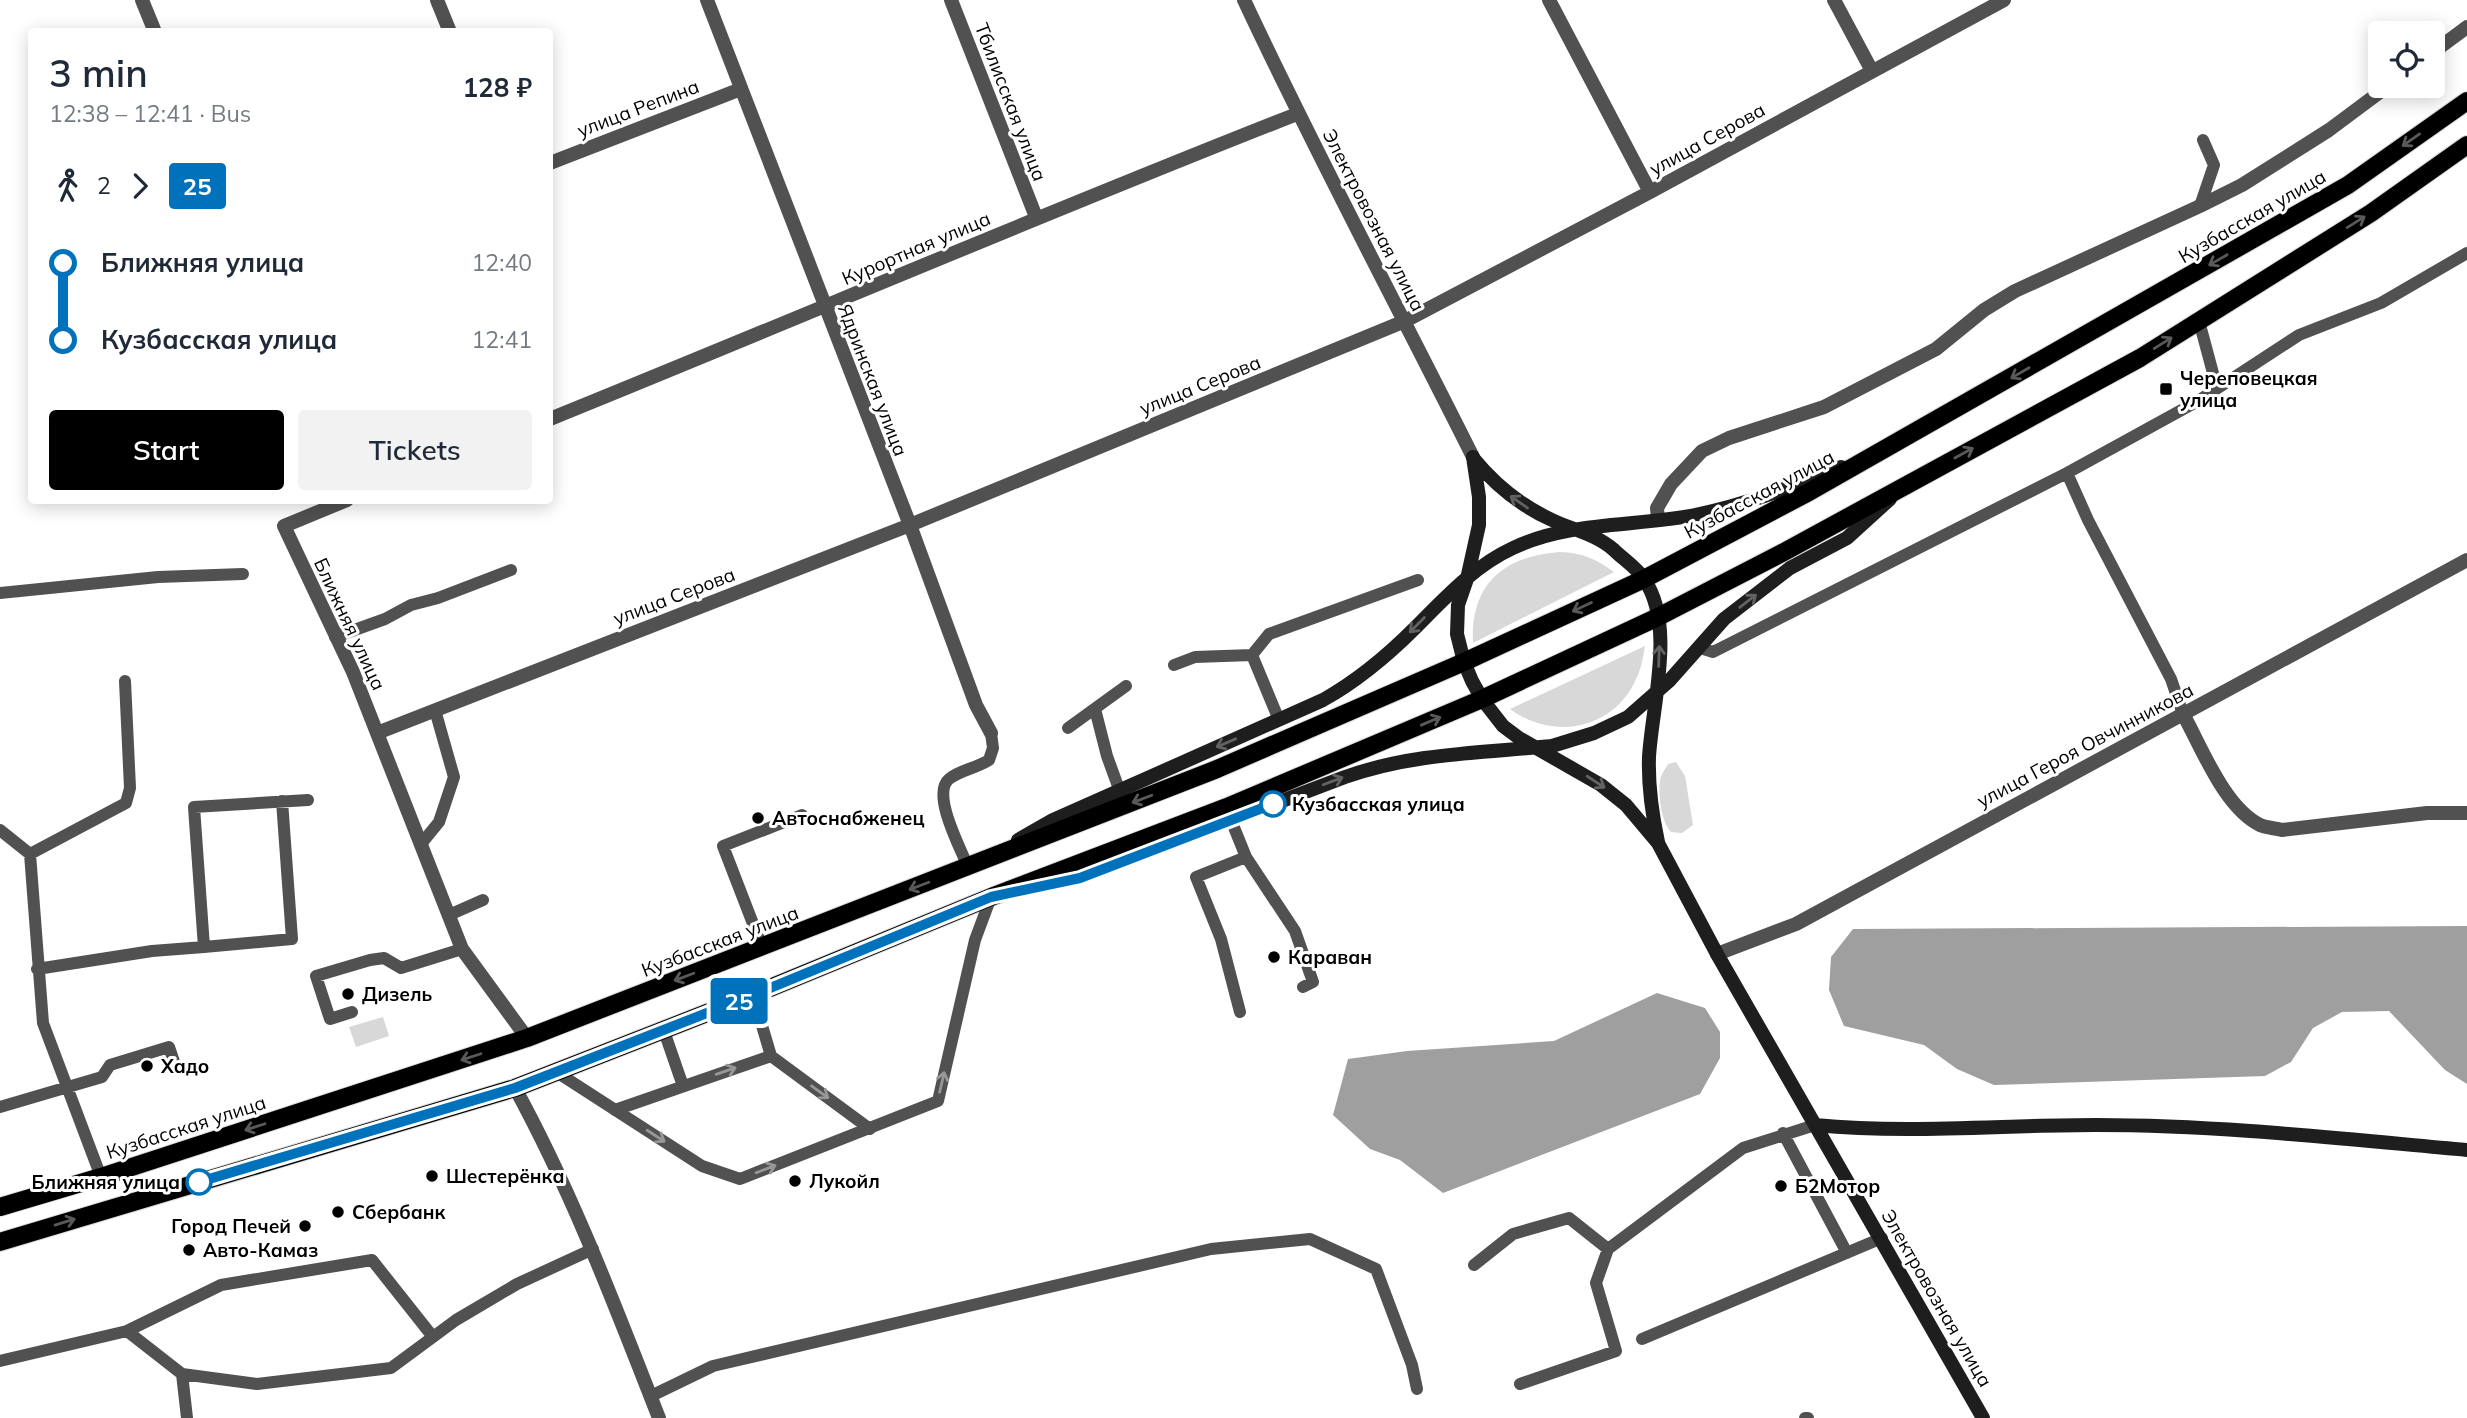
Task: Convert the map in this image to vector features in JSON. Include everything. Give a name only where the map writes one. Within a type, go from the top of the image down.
[{"type":"main road","name":"Кузбасская улица","points":[[0,1207],[101,1177],[527,1038],[1217,769],[1464,662],[1644,579],[1888,448],[2348,185],[2467,101]]},
{"type":"main road","points":[[0,1242],[558,1073],[991,897],[1245,799],[1482,699],[1658,617],[2140,358],[2371,213],[2467,145]]},
{"type":"street","points":[[142,0],[153,28]]},
{"type":"street","points":[[438,0],[448,28]]},
{"type":"street","name":"Ядринская улица","points":[[707,0],[910,525],[976,705],[991,733]]},
{"type":"street","name":"Тбилисская улица","points":[[951,0],[1036,217]]},
{"type":"street","name":"Электровозная улица","points":[[1244,0],[1297,114],[1473,457]]},
{"type":"street","points":[[1549,0],[1650,192]]},
{"type":"street","points":[[1834,0],[1872,71]]},
{"type":"street","name":"улица Серова","points":[[376,733],[910,525],[1405,321],[2004,0]]},
{"type":"street","points":[[2445,43],[2467,27]]},
{"type":"street","name":"улица Репина","points":[[553,162],[741,89]]},
{"type":"street","name":"Кузбасская улица","points":[[1658,520],[1657,509],[1671,484],[1702,451],[1729,438],[1824,407],[1936,349],[1984,310],[2015,291],[2242,185],[2329,130],[2372,98]]},
{"type":"street","name":"Курортная улица","points":[[553,418],[1036,217],[1297,114]]},
{"type":"street","points":[[975,864],[1051,821],[1324,700],[1353,683],[1488,560],[1516,546],[1555,532],[1696,515],[1766,495],[1888,448]]},
{"type":"street","points":[[1473,457],[1490,479],[1530,509],[1608,544],[1644,579],[1653,597],[1658,617],[1660,652],[1649,758],[1650,807],[1658,843]]},
{"type":"street","points":[[1473,457],[1479,497],[1479,525],[1467,579],[1458,605],[1457,634],[1464,662],[1482,699],[1503,726],[1601,785],[1626,805],[1658,843]]},
{"type":"street","points":[[991,897],[1080,878],[1345,777],[1389,763],[1439,754],[1568,743],[1612,726],[1655,695],[1724,619],[1790,568],[1847,538],[1905,486]]},
{"type":"street","name":"Ближняя улица","points":[[324,505],[284,526],[353,672],[462,949],[527,1038]]},
{"type":"street","name":"улица Героя Овчинникова","points":[[1717,954],[1796,924],[2467,560]]},
{"type":"street","points":[[2183,714],[2230,798],[2245,815],[2262,826],[2282,830],[2427,813],[2467,813]]},
{"type":"street","name":"Электровозная улица","points":[[1658,843],[1717,954],[1882,1238],[1978,1417]]},
{"type":"street","points":[[515,1088],[539,1132],[593,1249],[659,1418]]},
{"type":"street","points":[[1815,1125],[1856,1129],[2096,1125],[2196,1128],[2467,1150]]},
{"type":"lane","points":[[2200,206],[2214,165],[2203,140]]},
{"type":"lane","points":[[1700,648],[1713,652],[2067,473],[2217,388],[2299,335],[2381,303],[2467,253]]},
{"type":"lane","points":[[2199,321],[2217,388]]},
{"type":"lane","points":[[2067,473],[2088,520],[2171,679],[2183,714]]},
{"type":"lane","points":[[335,637],[411,605],[438,598],[511,570]]},
{"type":"lane","points":[[0,593],[158,576],[243,574]]},
{"type":"lane","points":[[1174,664],[1195,657],[1252,655],[1269,634],[1418,580]]},
{"type":"lane","points":[[1252,655],[1279,720]]},
{"type":"lane","points":[[30,854],[126,803],[130,788],[125,681]]},
{"type":"lane","points":[[1068,728],[1126,686]]},
{"type":"lane","points":[[1095,709],[1119,789]]},
{"type":"lane","points":[[421,844],[439,822],[454,777],[435,710]]},
{"type":"lane","points":[[975,864],[943,804],[943,788],[948,779],[989,760],[993,748],[991,733]]},
{"type":"lane","points":[[1245,799],[1231,820],[1246,857],[1295,931],[1313,982],[1303,987]]},
{"type":"lane","points":[[204,947],[194,807],[308,800]]},
{"type":"lane","points":[[37,969],[152,951],[292,939],[282,801]]},
{"type":"lane","points":[[762,947],[723,846],[802,815]]},
{"type":"lane","points":[[0,830],[30,854],[43,1023],[101,1177]]},
{"type":"lane","points":[[1240,1012],[1221,939],[1196,877],[1246,857]]},
{"type":"lane","points":[[558,1073],[702,1166],[740,1179],[870,1129],[938,1101],[975,940],[991,897]]},
{"type":"lane","points":[[449,915],[483,900]]},
{"type":"lane","points":[[352,1012],[330,1019],[316,976],[384,958],[401,968],[462,949]]},
{"type":"lane","points":[[753,995],[771,1056],[870,1129]]},
{"type":"lane","points":[[664,1031],[683,1086]]},
{"type":"lane","points":[[0,1107],[102,1077],[110,1065],[169,1047],[176,1068]]},
{"type":"lane","points":[[615,1110],[771,1056]]},
{"type":"lane","points":[[1520,1384],[1616,1351],[1596,1283],[1608,1249],[1743,1148],[1783,1133],[1815,1125]]},
{"type":"lane","points":[[1783,1133],[1847,1253]]},
{"type":"lane","points":[[1474,1265],[1513,1234],[1569,1218],[1608,1249]]},
{"type":"lane","points":[[651,1396],[713,1366],[922,1315],[1211,1249],[1310,1238],[1376,1269],[1412,1365],[1418,1389]]},
{"type":"lane","points":[[1642,1339],[1882,1238]]},
{"type":"lane","points":[[128,1331],[182,1374],[257,1384],[391,1368],[456,1320],[517,1284],[593,1249]]},
{"type":"lane","points":[[0,1361],[128,1331],[221,1285],[372,1260],[433,1337]]},
{"type":"lane","points":[[182,1374],[187,1418]]},
{"type":"shaded area","points":[[1560,552],[1589,558],[1614,572],[1473,643],[1477,604],[1494,577],[1522,560]]},
{"type":"shaded area","points":[[1645,646],[1639,673],[1627,695],[1614,709],[1598,719],[1581,725],[1545,725],[1510,709]]},
{"type":"shaded area","points":[[1676,762],[1685,776],[1693,825],[1682,833],[1671,832],[1668,828],[1660,800],[1661,776],[1668,764]]},
{"type":"shaded area","points":[[2467,926],[2467,1084],[2445,1070],[2389,1011],[2342,1012],[2313,1028],[2291,1062],[2265,1076],[1994,1085],[1957,1069],[1924,1045],[1844,1026],[1829,990],[1831,957],[1853,929]]},
{"type":"shaded area","points":[[1657,993],[1705,1008],[1720,1032],[1720,1058],[1700,1094],[1443,1193],[1400,1160],[1370,1149],[1333,1115],[1348,1059],[1407,1051],[1554,1041]]},
{"type":"shaded area","points":[[383,1017],[389,1036],[356,1047],[349,1027]]},
{"type":"bus line","name":"25","points":[[199,1182],[558,1073],[991,897],[1080,878],[1273,804]]},
{"type":"place","name":"Череповецкая улица","points":[[2166,389]]},
{"type":"place","name":"Кузбасская улица","points":[[1273,804]]},
{"type":"place","name":"Автоснабженец","points":[[758,818]]},
{"type":"place","name":"Караван","points":[[1274,957]]},
{"type":"place","name":"Дизель","points":[[348,994]]},
{"type":"place","name":"Хадо","points":[[147,1066]]},
{"type":"place","name":"Шестерёнка","points":[[432,1176]]},
{"type":"place","name":"Лукойл","points":[[795,1181]]},
{"type":"place","name":"Ближняя улица","points":[[199,1182]]},
{"type":"place","name":"Б2Мотор","points":[[1781,1186]]},
{"type":"place","name":"Сбербанк","points":[[338,1212]]},
{"type":"place","name":"Город Печей","points":[[305,1226]]},
{"type":"place","name":"Авто-Камаз","points":[[189,1250]]}]
